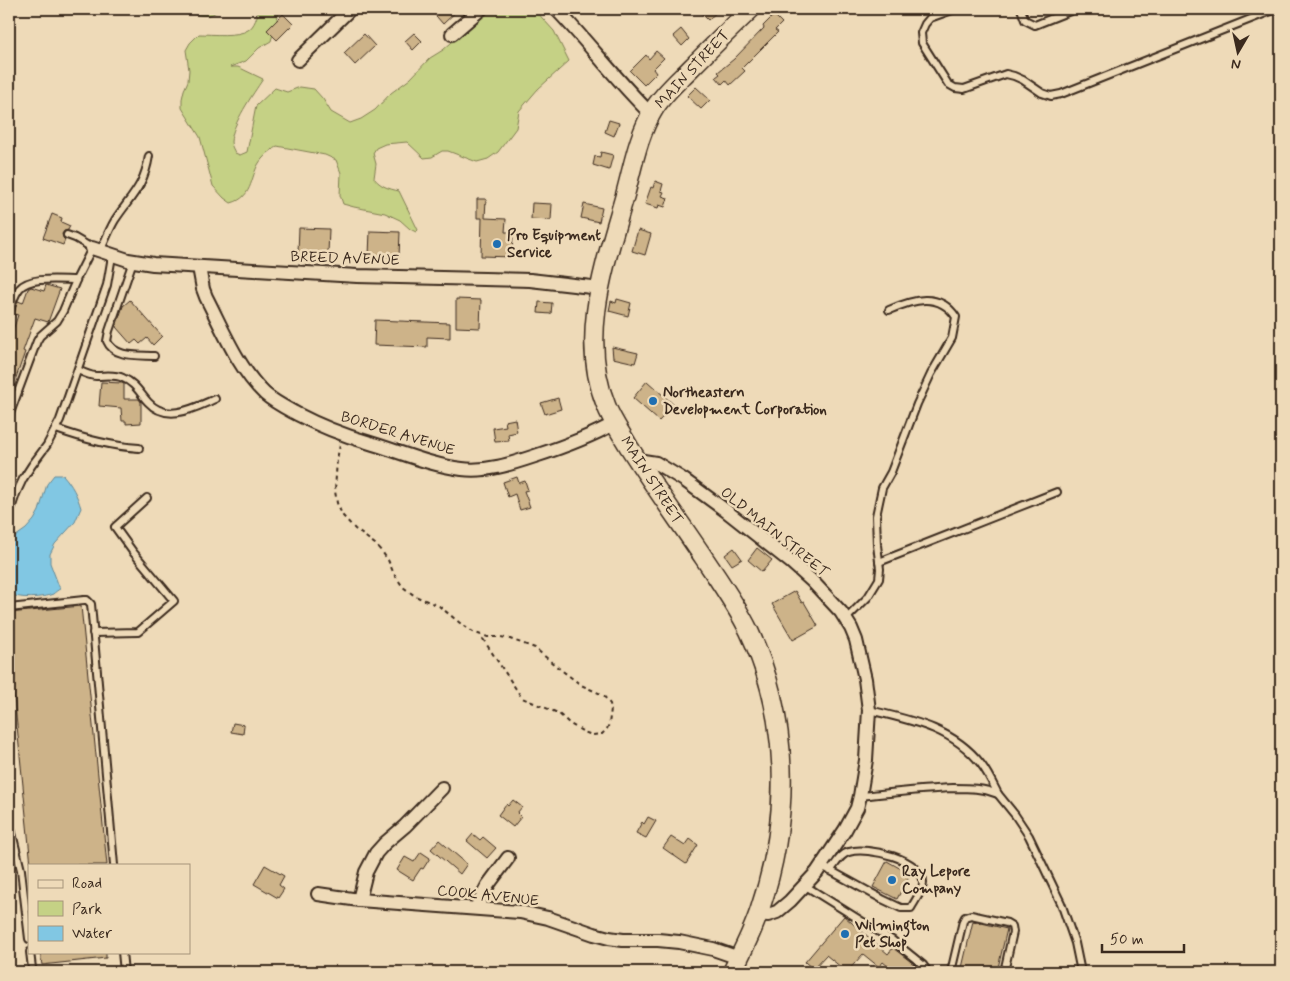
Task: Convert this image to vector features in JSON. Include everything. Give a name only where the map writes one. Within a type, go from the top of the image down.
[{"type":"main road","name":"MAIN STREET","points":[[735,965],[765,894],[776,844],[782,793],[782,760],[777,718],[771,690],[744,621],[637,460],[609,412],[597,377],[594,358],[594,323],[600,288],[638,146],[651,114],[658,102],[669,90],[751,9]]},
{"type":"street","points":[[298,60],[350,9]]},
{"type":"street","points":[[452,34],[481,9]]},
{"type":"street","points":[[556,9],[651,114]]},
{"type":"street","name":"BREED AVENUE","points":[[101,252],[133,261],[199,268],[357,276],[530,280],[600,288]]},
{"type":"street","name":"BORDER AVENUE","points":[[199,268],[204,291],[232,346],[251,376],[266,394],[287,409],[342,434],[442,466],[477,469],[507,465],[559,448],[597,433],[615,423]]},
{"type":"street","name":"OLD MAIN STREET","points":[[637,460],[656,463],[684,480],[792,563],[830,599],[846,618],[856,640],[865,679],[869,710],[866,760],[857,808],[826,868],[774,914],[758,913]]},
{"type":"street","points":[[359,900],[366,872],[376,852],[405,826],[442,788]]},
{"type":"street","points":[[476,908],[488,885],[508,858]]},
{"type":"street","name":"COOK AVENUE","points":[[318,894],[359,900],[512,911],[542,916],[609,938],[669,941],[708,948],[735,965]]},
{"type":"lane","points":[[954,9],[930,18],[921,33],[922,42],[948,84],[955,88],[964,89],[1006,74],[1014,76],[1042,93],[1051,96],[1061,94],[1276,9]]},
{"type":"lane","points":[[1021,9],[1025,20],[1035,25],[1075,9]]},
{"type":"lane","points":[[9,416],[37,341],[60,316],[76,280],[101,252],[114,222],[138,189],[145,173],[149,156]]},
{"type":"lane","points":[[67,235],[101,252]]},
{"type":"lane","points":[[9,515],[23,479],[56,429],[78,370],[107,285],[101,252]]},
{"type":"lane","points":[[133,261],[107,341],[112,348],[120,353],[154,356]]},
{"type":"lane","points":[[9,314],[18,290],[26,283],[39,280],[76,280]]},
{"type":"lane","points":[[846,618],[868,597],[879,579],[880,562],[877,545],[876,516],[882,488],[891,472],[917,404],[931,374],[952,338],[956,317],[944,304],[935,301],[919,300],[889,310]]},
{"type":"lane","points":[[78,370],[93,376],[111,375],[124,379],[135,385],[152,405],[166,412],[177,412],[215,399]]},
{"type":"lane","points":[[56,429],[100,443],[139,448]]},
{"type":"lane","points":[[880,562],[1057,492]]},
{"type":"lane","points":[[93,633],[138,632],[174,601],[115,528],[147,498]]},
{"type":"lane","points":[[9,608],[86,600],[91,604],[114,864]]},
{"type":"lane","points":[[869,710],[929,726],[959,743],[982,765],[998,794],[1029,836],[1061,903],[1075,942],[1081,972]]},
{"type":"lane","points":[[860,796],[933,788],[968,788],[998,794]]},
{"type":"lane","points":[[9,821],[21,870],[28,930]]},
{"type":"lane","points":[[861,850],[880,852],[910,864],[917,869],[922,876],[923,884],[912,908],[901,908],[826,868],[842,855],[850,852],[861,850]]},
{"type":"lane","points":[[804,886],[892,940],[923,965],[928,972]]},
{"type":"lane","points":[[951,972],[963,921],[965,917],[971,914],[1007,922],[1012,926],[1014,932],[1004,972]]},
{"type":"lane","points":[[30,954],[34,972]]},
{"type":"lane","points":[[122,954],[124,972]]},
{"type":"path","points":[[342,434],[337,459],[335,491],[337,503],[343,516],[355,529],[381,550],[396,578],[408,592],[439,606],[465,627],[481,636],[510,639],[535,648],[576,681],[602,695],[610,704],[611,709],[607,730],[602,734],[592,735],[584,732],[570,724],[550,708],[537,705],[522,698],[481,636]]},
{"type":"green space","points":[[182,9],[221,9],[211,15],[203,15]]},
{"type":"green space","points":[[259,9],[278,9],[279,12],[271,41],[259,48],[246,61],[230,67],[238,67],[263,79],[244,109],[232,135],[232,146],[235,153],[240,155],[247,152],[256,106],[275,88],[287,92],[300,87],[314,89],[331,112],[350,123],[361,119],[375,110],[391,93],[410,79],[430,58],[443,50],[476,21],[493,9],[534,9],[554,31],[569,61],[538,89],[519,111],[516,128],[498,152],[488,159],[477,162],[448,151],[442,151],[432,157],[424,158],[407,142],[385,144],[376,148],[373,153],[376,164],[374,178],[385,187],[399,191],[418,230],[416,232],[400,220],[385,213],[343,204],[340,195],[341,173],[336,160],[325,155],[277,146],[265,155],[258,165],[244,196],[231,203],[213,186],[200,137],[182,108],[182,99],[188,81],[189,70],[186,50],[199,34],[238,34],[248,30],[254,23]]},
{"type":"water","points":[[54,475],[63,475],[74,490],[81,508],[75,522],[55,544],[50,554],[50,563],[60,589],[53,594],[43,597],[18,597],[9,593],[9,541],[26,529],[34,520],[39,511],[47,484]]},
{"type":"building","points":[[430,9],[459,9],[443,24]]},
{"type":"building","points":[[697,9],[720,9],[708,20]]},
{"type":"building","points":[[283,14],[293,24],[277,40],[267,30]]},
{"type":"building","points":[[774,15],[782,23],[775,30],[778,32],[742,68],[745,71],[730,85],[726,80],[722,84],[716,77],[720,74],[718,72],[734,59]]},
{"type":"building","points":[[681,29],[689,39],[682,46],[673,36]]},
{"type":"building","points":[[414,33],[422,41],[413,50],[405,41]]},
{"type":"building","points":[[364,34],[375,46],[355,65],[344,53]]},
{"type":"building","points":[[656,51],[664,58],[653,69],[656,73],[644,85],[630,71],[646,55],[649,59]]},
{"type":"building","points":[[696,87],[710,100],[701,109],[687,96]]},
{"type":"building","points":[[609,120],[619,123],[614,136],[605,132]]},
{"type":"building","points":[[601,152],[613,155],[609,170],[593,165],[595,156],[600,157]]},
{"type":"building","points":[[655,181],[663,184],[661,191],[664,192],[662,196],[668,198],[665,207],[659,205],[658,208],[645,204]]},
{"type":"building","name":"Pro Equipment Service","points":[[477,199],[486,199],[485,218],[506,219],[505,232],[513,232],[512,257],[481,256],[482,218],[477,218]]},
{"type":"building","points":[[532,203],[552,204],[551,220],[531,219]]},
{"type":"building","points":[[584,204],[602,208],[599,222],[581,218]]},
{"type":"building","points":[[52,214],[62,218],[61,222],[70,226],[62,234],[65,240],[63,245],[43,238]]},
{"type":"building","points":[[299,228],[329,229],[328,254],[298,253]]},
{"type":"building","points":[[638,230],[651,234],[645,255],[632,251]]},
{"type":"building","points":[[370,231],[400,232],[399,257],[369,256]]},
{"type":"building","points":[[46,285],[60,289],[48,322],[35,318],[10,395],[9,342],[18,315],[14,314],[16,306],[18,301],[23,303],[28,289],[31,287],[44,291]]},
{"type":"building","points":[[456,299],[481,300],[480,328],[456,327]]},
{"type":"building","points":[[617,299],[631,303],[628,316],[609,311],[611,301],[616,303]]},
{"type":"building","points":[[130,300],[162,336],[153,345],[147,338],[140,344],[136,340],[131,344],[116,327],[123,306]]},
{"type":"building","points":[[539,302],[552,303],[551,314],[538,313]]},
{"type":"building","points":[[375,320],[450,323],[450,338],[427,337],[427,347],[374,345]]},
{"type":"building","points":[[612,347],[638,353],[635,363],[613,358]]},
{"type":"building","name":"Northeastern Development Corporation","points":[[647,381],[674,405],[659,421],[633,398]]},
{"type":"building","points":[[101,382],[122,383],[124,384],[124,399],[139,399],[141,402],[141,423],[126,424],[126,421],[122,421],[121,408],[99,406]]},
{"type":"building","points":[[558,398],[561,409],[545,414],[541,403]]},
{"type":"building","points":[[515,419],[517,432],[508,434],[509,441],[495,442],[493,428],[506,426],[505,421]]},
{"type":"building","points":[[517,477],[519,483],[525,481],[528,490],[524,491],[530,507],[520,510],[515,494],[508,497],[503,482]]},
{"type":"building","points":[[734,548],[742,559],[732,565],[725,555]]},
{"type":"building","points":[[757,548],[772,560],[762,572],[748,560]]},
{"type":"building","points":[[795,591],[818,626],[793,640],[772,604]]},
{"type":"building","points":[[81,606],[107,864],[31,864],[9,646],[9,613]]},
{"type":"building","points":[[233,723],[244,725],[243,734],[231,732]]},
{"type":"building","points":[[513,800],[522,807],[517,813],[521,817],[513,827],[498,815],[506,804],[508,806]]},
{"type":"building","points":[[648,817],[656,821],[646,838],[636,833],[642,822],[644,824]]},
{"type":"building","points":[[473,834],[480,840],[483,837],[496,848],[487,858],[467,841]]},
{"type":"building","points":[[671,837],[685,846],[690,839],[698,845],[686,864],[663,848]]},
{"type":"building","points":[[439,840],[467,864],[460,874],[431,849]]},
{"type":"building","points":[[421,852],[430,858],[413,880],[397,870],[405,857],[414,862]]},
{"type":"building","name":"Ray Lepore Company","points":[[887,861],[910,874],[897,899],[873,887]]},
{"type":"building","points":[[265,865],[284,876],[279,885],[284,889],[278,898],[254,884]]},
{"type":"building","points":[[844,916],[888,954],[893,948],[922,972],[895,972],[883,962],[879,967],[863,954],[847,972],[826,955],[813,969],[805,962]]},
{"type":"building","points":[[973,921],[1007,929],[997,972],[961,972]]},
{"type":"building","points":[[40,954],[106,954],[106,958],[42,965]]},
{"type":"place","name":"Pro Equipment Service","points":[[497,244]]},
{"type":"place","name":"Northeastern Development Corporation","points":[[653,401]]},
{"type":"place","name":"Ray Lepore Company","points":[[892,880]]},
{"type":"place","name":"Wilmington Pet Shop","points":[[845,934]]}]
